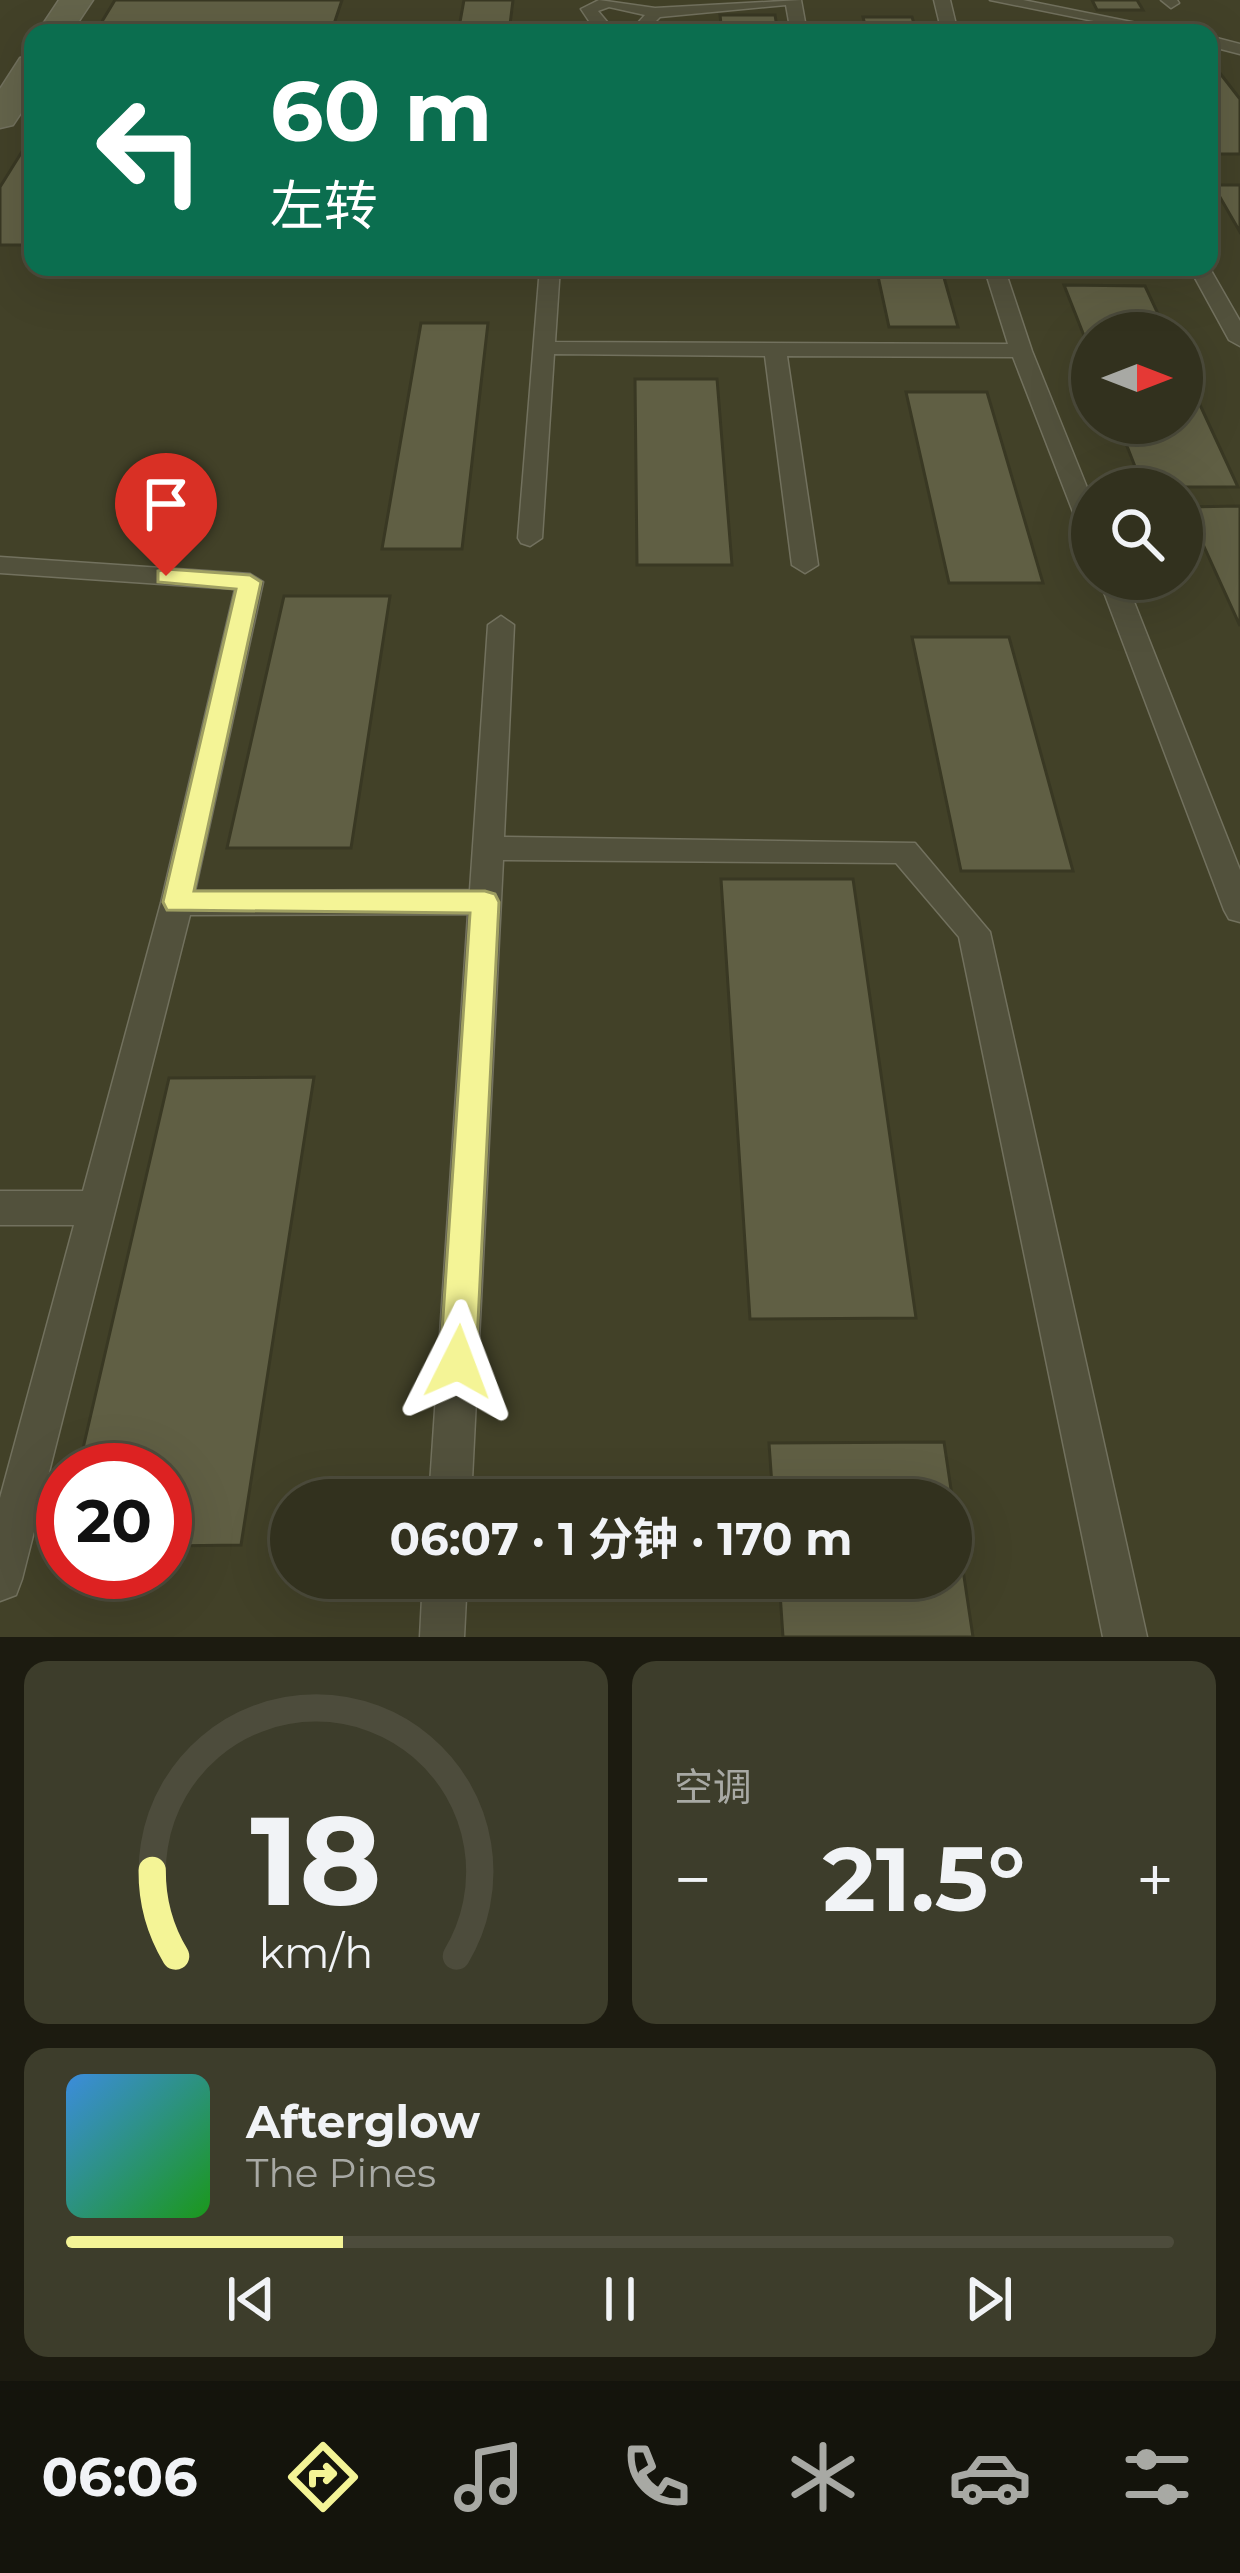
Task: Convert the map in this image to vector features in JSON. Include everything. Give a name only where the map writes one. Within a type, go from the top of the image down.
[{"type":"main road","points":[[0,117],[24,80]]},
{"type":"lane","points":[[596,24],[589,9],[623,2],[655,13],[792,0]]},
{"type":"lane","points":[[998,0],[1129,24]]},
{"type":"lane","points":[[645,24],[655,13]]},
{"type":"lane","points":[[530,538],[549,276]]},
{"type":"lane","points":[[997,276],[1071,477]]},
{"type":"lane","points":[[1205,276],[1236,327]]},
{"type":"lane","points":[[544,348],[1021,351]]},
{"type":"lane","points":[[775,350],[805,565]]},
{"type":"lane","points":[[0,565],[250,582],[177,902],[0,1579]]},
{"type":"lane","points":[[1121,600],[1228,843],[1240,910]]},
{"type":"lane","points":[[451,1479],[501,625]]},
{"type":"lane","points":[[488,848],[904,850],[974,932],[1125,1637]]},
{"type":"lane","points":[[177,902],[485,902]]},
{"type":"lane","points":[[0,1208],[97,1208]]},
{"type":"lane","points":[[442,1637],[444,1599]]},
{"type":"building","points":[[115,0],[342,0],[334,24],[100,24]]},
{"type":"building","points":[[464,0],[513,0],[510,24],[460,24]]},
{"type":"building","points":[[1092,0],[1137,0],[1143,10],[1097,10]]},
{"type":"building","points":[[720,15],[775,15],[776,24],[721,24]]},
{"type":"building","points":[[863,17],[912,17],[914,24],[865,24]]},
{"type":"building","points":[[1218,71],[1240,99],[1240,154],[1220,154]]},
{"type":"building","points":[[24,148],[24,245],[0,245],[0,187]]},
{"type":"building","points":[[1218,185],[1240,185],[1240,232],[1218,194]]},
{"type":"building","points":[[878,276],[944,276],[958,327],[889,327]]},
{"type":"building","points":[[1064,285],[1145,286],[1157,312],[1075,312]]},
{"type":"building","points":[[421,323],[488,323],[462,549],[382,549]]},
{"type":"building","points":[[635,379],[717,379],[732,565],[637,565]]},
{"type":"building","points":[[906,392],[987,392],[1043,583],[949,583]]},
{"type":"building","points":[[1203,411],[1238,487],[1203,487],[1203,468],[1136,468],[1126,444],[1203,444]]},
{"type":"building","points":[[1240,506],[1240,626],[1203,544],[1203,507]]},
{"type":"building","points":[[284,596],[390,596],[351,848],[227,848]]},
{"type":"building","points":[[912,637],[1009,637],[1073,871],[961,871]]},
{"type":"building","points":[[721,879],[853,879],[916,1318],[750,1319]]},
{"type":"building","points":[[314,1077],[241,1545],[192,1546],[192,1443],[84,1443],[169,1078]]},
{"type":"building","points":[[944,1442],[950,1479],[772,1479],[769,1443]]},
{"type":"building","points":[[780,1599],[967,1599],[973,1637],[783,1637]]},
{"type":"route","points":[[166,576],[250,582],[177,902],[485,902],[458,1362]]}]
